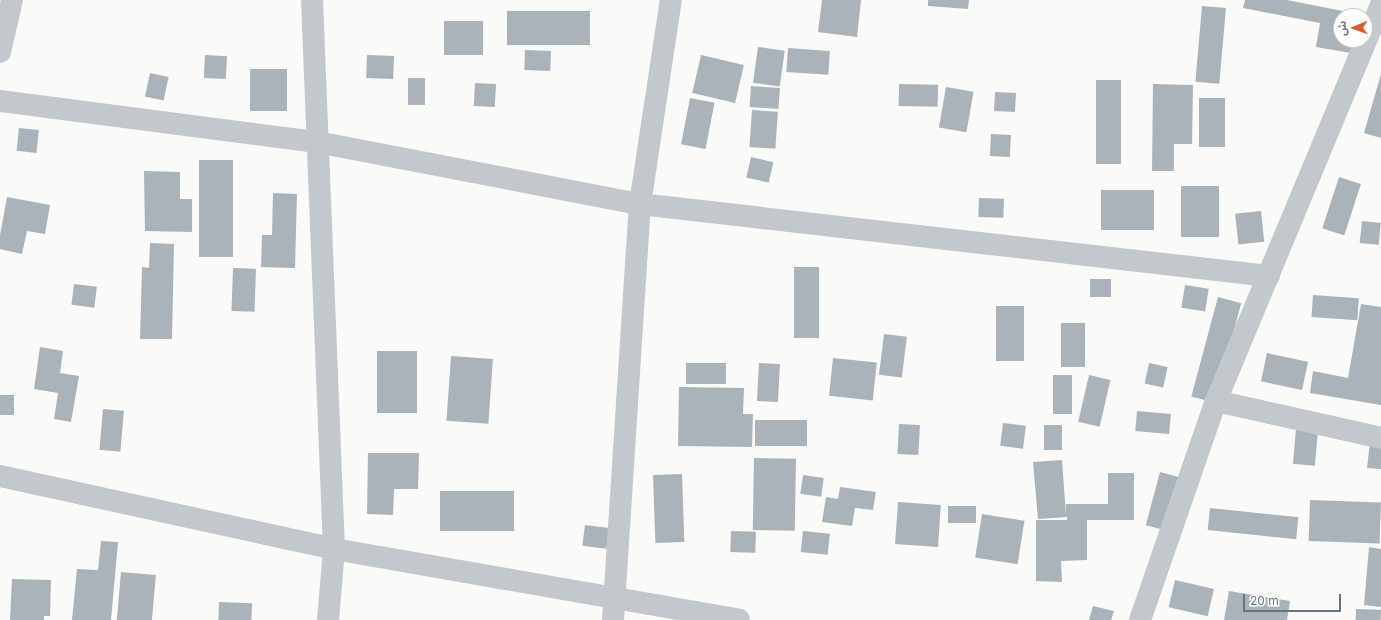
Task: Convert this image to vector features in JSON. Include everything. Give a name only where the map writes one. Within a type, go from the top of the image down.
[{"type":"street","points":[[0,52],[12,0]]},
{"type":"street","points":[[312,0],[334,549],[328,620]]},
{"type":"street","points":[[613,620],[616,598],[640,204],[671,0]]},
{"type":"street","points":[[1140,620],[1216,401],[1381,5]]},
{"type":"street","points":[[0,101],[317,142],[640,204],[1269,276]]},
{"type":"street","points":[[1216,401],[1381,438]]},
{"type":"street","points":[[0,476],[334,549],[739,620]]},
{"type":"building","points":[[822,0],[861,0],[857,37],[818,32]]},
{"type":"building","points":[[928,0],[969,0],[968,9],[928,6]]},
{"type":"building","points":[[1245,0],[1287,0],[1333,9],[1333,48],[1352,48],[1351,53],[1316,47],[1320,23],[1243,8]]},
{"type":"building","points":[[1202,6],[1226,8],[1219,84],[1195,82]]},
{"type":"building","points":[[507,11],[590,11],[590,45],[507,45]]},
{"type":"building","points":[[444,21],[483,21],[483,55],[444,55]]},
{"type":"building","points":[[758,47],[785,51],[780,86],[753,83]]},
{"type":"building","points":[[788,48],[830,51],[828,75],[786,72]]},
{"type":"building","points":[[525,50],[551,51],[550,71],[524,70]]},
{"type":"building","points":[[205,55],[227,56],[226,79],[204,78]]},
{"type":"building","points":[[367,55],[394,56],[393,79],[366,78]]},
{"type":"building","points":[[701,55],[744,65],[735,103],[692,93]]},
{"type":"building","points":[[250,69],[287,69],[287,111],[250,111]]},
{"type":"building","points":[[150,73],[169,77],[164,100],[145,96]]},
{"type":"building","points":[[1381,74],[1381,138],[1364,133]]},
{"type":"building","points":[[408,78],[425,78],[425,105],[408,105]]},
{"type":"building","points":[[1096,80],[1121,80],[1121,164],[1096,164]]},
{"type":"building","points":[[475,83],[496,84],[495,107],[474,106]]},
{"type":"building","points":[[899,84],[938,85],[938,107],[899,106]]},
{"type":"building","points":[[1153,84],[1193,85],[1192,144],[1174,144],[1174,171],[1152,171]]},
{"type":"building","points":[[751,86],[780,88],[778,109],[750,107]]},
{"type":"building","points":[[946,87],[974,92],[966,132],[939,127]]},
{"type":"building","points":[[995,92],[1016,93],[1015,112],[994,111]]},
{"type":"building","points":[[690,98],[715,103],[706,149],[681,144]]},
{"type":"building","points":[[1199,98],[1225,98],[1225,147],[1199,147]]},
{"type":"building","points":[[752,110],[778,112],[775,149],[749,147]]},
{"type":"building","points":[[19,128],[39,130],[36,153],[17,151]]},
{"type":"building","points":[[991,134],[1011,135],[1010,157],[990,156]]},
{"type":"building","points":[[751,157],[773,162],[769,183],[746,177]]},
{"type":"building","points":[[199,160],[233,160],[233,257],[199,257]]},
{"type":"building","points":[[144,171],[180,172],[180,199],[192,199],[192,232],[145,231]]},
{"type":"building","points":[[1339,177],[1361,184],[1344,235],[1322,228]]},
{"type":"building","points":[[1181,186],[1219,186],[1219,237],[1181,237]]},
{"type":"building","points":[[1101,190],[1154,190],[1154,230],[1101,230]]},
{"type":"building","points":[[273,193],[297,194],[295,268],[261,267],[262,235],[272,235]]},
{"type":"building","points":[[7,197],[50,205],[45,234],[27,231],[22,254],[0,249],[0,235]]},
{"type":"building","points":[[979,198],[1004,199],[1003,218],[978,217]]},
{"type":"building","points":[[1261,211],[1264,242],[1238,245],[1235,214]]},
{"type":"building","points":[[1362,221],[1381,223],[1379,245],[1360,243]]},
{"type":"building","points":[[150,243],[174,244],[172,339],[140,339],[142,267],[149,268]]},
{"type":"building","points":[[794,267],[819,267],[819,338],[794,338]]},
{"type":"building","points":[[233,268],[256,269],[254,312],[231,311]]},
{"type":"building","points":[[1090,279],[1111,279],[1111,297],[1090,297]]},
{"type":"building","points":[[74,284],[97,287],[94,308],[71,305]]},
{"type":"building","points":[[1185,285],[1209,289],[1205,311],[1181,308]]},
{"type":"building","points":[[1313,295],[1359,298],[1357,320],[1311,317]]},
{"type":"building","points":[[1218,297],[1241,303],[1215,403],[1191,396]]},
{"type":"building","points":[[1361,304],[1381,307],[1381,405],[1310,393],[1313,371],[1348,378]]},
{"type":"building","points":[[996,306],[1024,306],[1024,361],[996,361]]},
{"type":"building","points":[[1061,323],[1085,323],[1085,367],[1061,367]]},
{"type":"building","points":[[884,334],[907,337],[902,377],[879,375]]},
{"type":"building","points":[[40,347],[63,351],[60,373],[79,376],[71,422],[54,419],[58,393],[34,389]]},
{"type":"building","points":[[377,351],[417,351],[417,413],[377,413]]},
{"type":"building","points":[[1267,353],[1308,362],[1302,390],[1261,381]]},
{"type":"building","points":[[451,356],[493,359],[488,424],[446,421]]},
{"type":"building","points":[[833,358],[877,363],[873,400],[829,396]]},
{"type":"building","points":[[686,363],[726,363],[726,384],[686,384]]},
{"type":"building","points":[[759,363],[780,364],[778,402],[757,401]]},
{"type":"building","points":[[1149,363],[1168,367],[1163,387],[1145,384]]},
{"type":"building","points":[[1053,375],[1072,375],[1072,414],[1053,414]]},
{"type":"building","points":[[1089,375],[1110,380],[1100,427],[1078,422]]},
{"type":"building","points":[[679,387],[744,388],[743,414],[753,414],[752,447],[678,446]]},
{"type":"building","points":[[0,395],[14,395],[14,415],[0,415]]},
{"type":"building","points":[[103,409],[124,411],[120,452],[99,450]]},
{"type":"building","points":[[1137,411],[1171,414],[1169,434],[1135,431]]},
{"type":"building","points":[[755,420],[807,420],[807,446],[755,446]]},
{"type":"building","points":[[1003,423],[1026,426],[1023,449],[1000,446]]},
{"type":"building","points":[[899,424],[920,425],[918,455],[897,454]]},
{"type":"building","points":[[1044,425],[1062,425],[1062,450],[1044,450]]},
{"type":"building","points":[[1296,429],[1318,431],[1315,466],[1293,464]]},
{"type":"building","points":[[1370,442],[1381,443],[1381,469],[1367,468]]},
{"type":"building","points":[[368,453],[419,453],[418,489],[394,489],[393,515],[367,514]]},
{"type":"building","points":[[754,458],[796,459],[795,531],[753,530]]},
{"type":"building","points":[[1062,460],[1066,515],[1066,504],[1108,504],[1108,473],[1134,473],[1134,520],[1087,520],[1087,560],[1061,561],[1062,582],[1036,581],[1036,520],[1067,520],[1067,517],[1038,519],[1033,462]]},
{"type":"building","points":[[1160,472],[1182,478],[1168,531],[1146,525]]},
{"type":"building","points":[[682,474],[684,542],[655,543],[653,475]]},
{"type":"building","points":[[803,475],[824,478],[821,497],[800,494]]},
{"type":"building","points":[[840,487],[876,492],[873,510],[855,508],[852,526],[822,522],[826,497],[838,499]]},
{"type":"building","points":[[440,491],[514,491],[514,531],[440,531]]},
{"type":"building","points":[[1310,500],[1381,502],[1380,543],[1309,541]]},
{"type":"building","points":[[898,502],[941,505],[938,547],[895,544]]},
{"type":"building","points":[[948,506],[976,506],[976,523],[948,523]]},
{"type":"building","points":[[1210,508],[1299,517],[1296,539],[1208,530]]},
{"type":"building","points":[[982,514],[1024,521],[1018,564],[975,557]]},
{"type":"building","points":[[585,525],[609,528],[606,549],[582,546]]},
{"type":"building","points":[[731,531],[756,532],[755,553],[730,552]]},
{"type":"building","points":[[803,531],[830,534],[828,555],[801,552]]},
{"type":"building","points":[[101,541],[118,542],[111,620],[72,620],[77,569],[98,570]]},
{"type":"building","points":[[1369,547],[1381,549],[1381,607],[1364,605]]},
{"type":"building","points":[[121,572],[156,575],[152,620],[117,620]]},
{"type":"building","points":[[12,579],[51,580],[50,616],[44,616],[44,620],[10,620]]},
{"type":"building","points":[[1175,580],[1214,589],[1208,616],[1169,607]]},
{"type":"building","points":[[1229,591],[1290,601],[1287,620],[1224,620]]},
{"type":"building","points":[[219,602],[252,603],[251,620],[218,620]]},
{"type":"building","points":[[1093,606],[1114,611],[1111,620],[1089,620]]},
{"type":"building","points":[[1356,609],[1381,610],[1381,620],[1356,620]]}]
